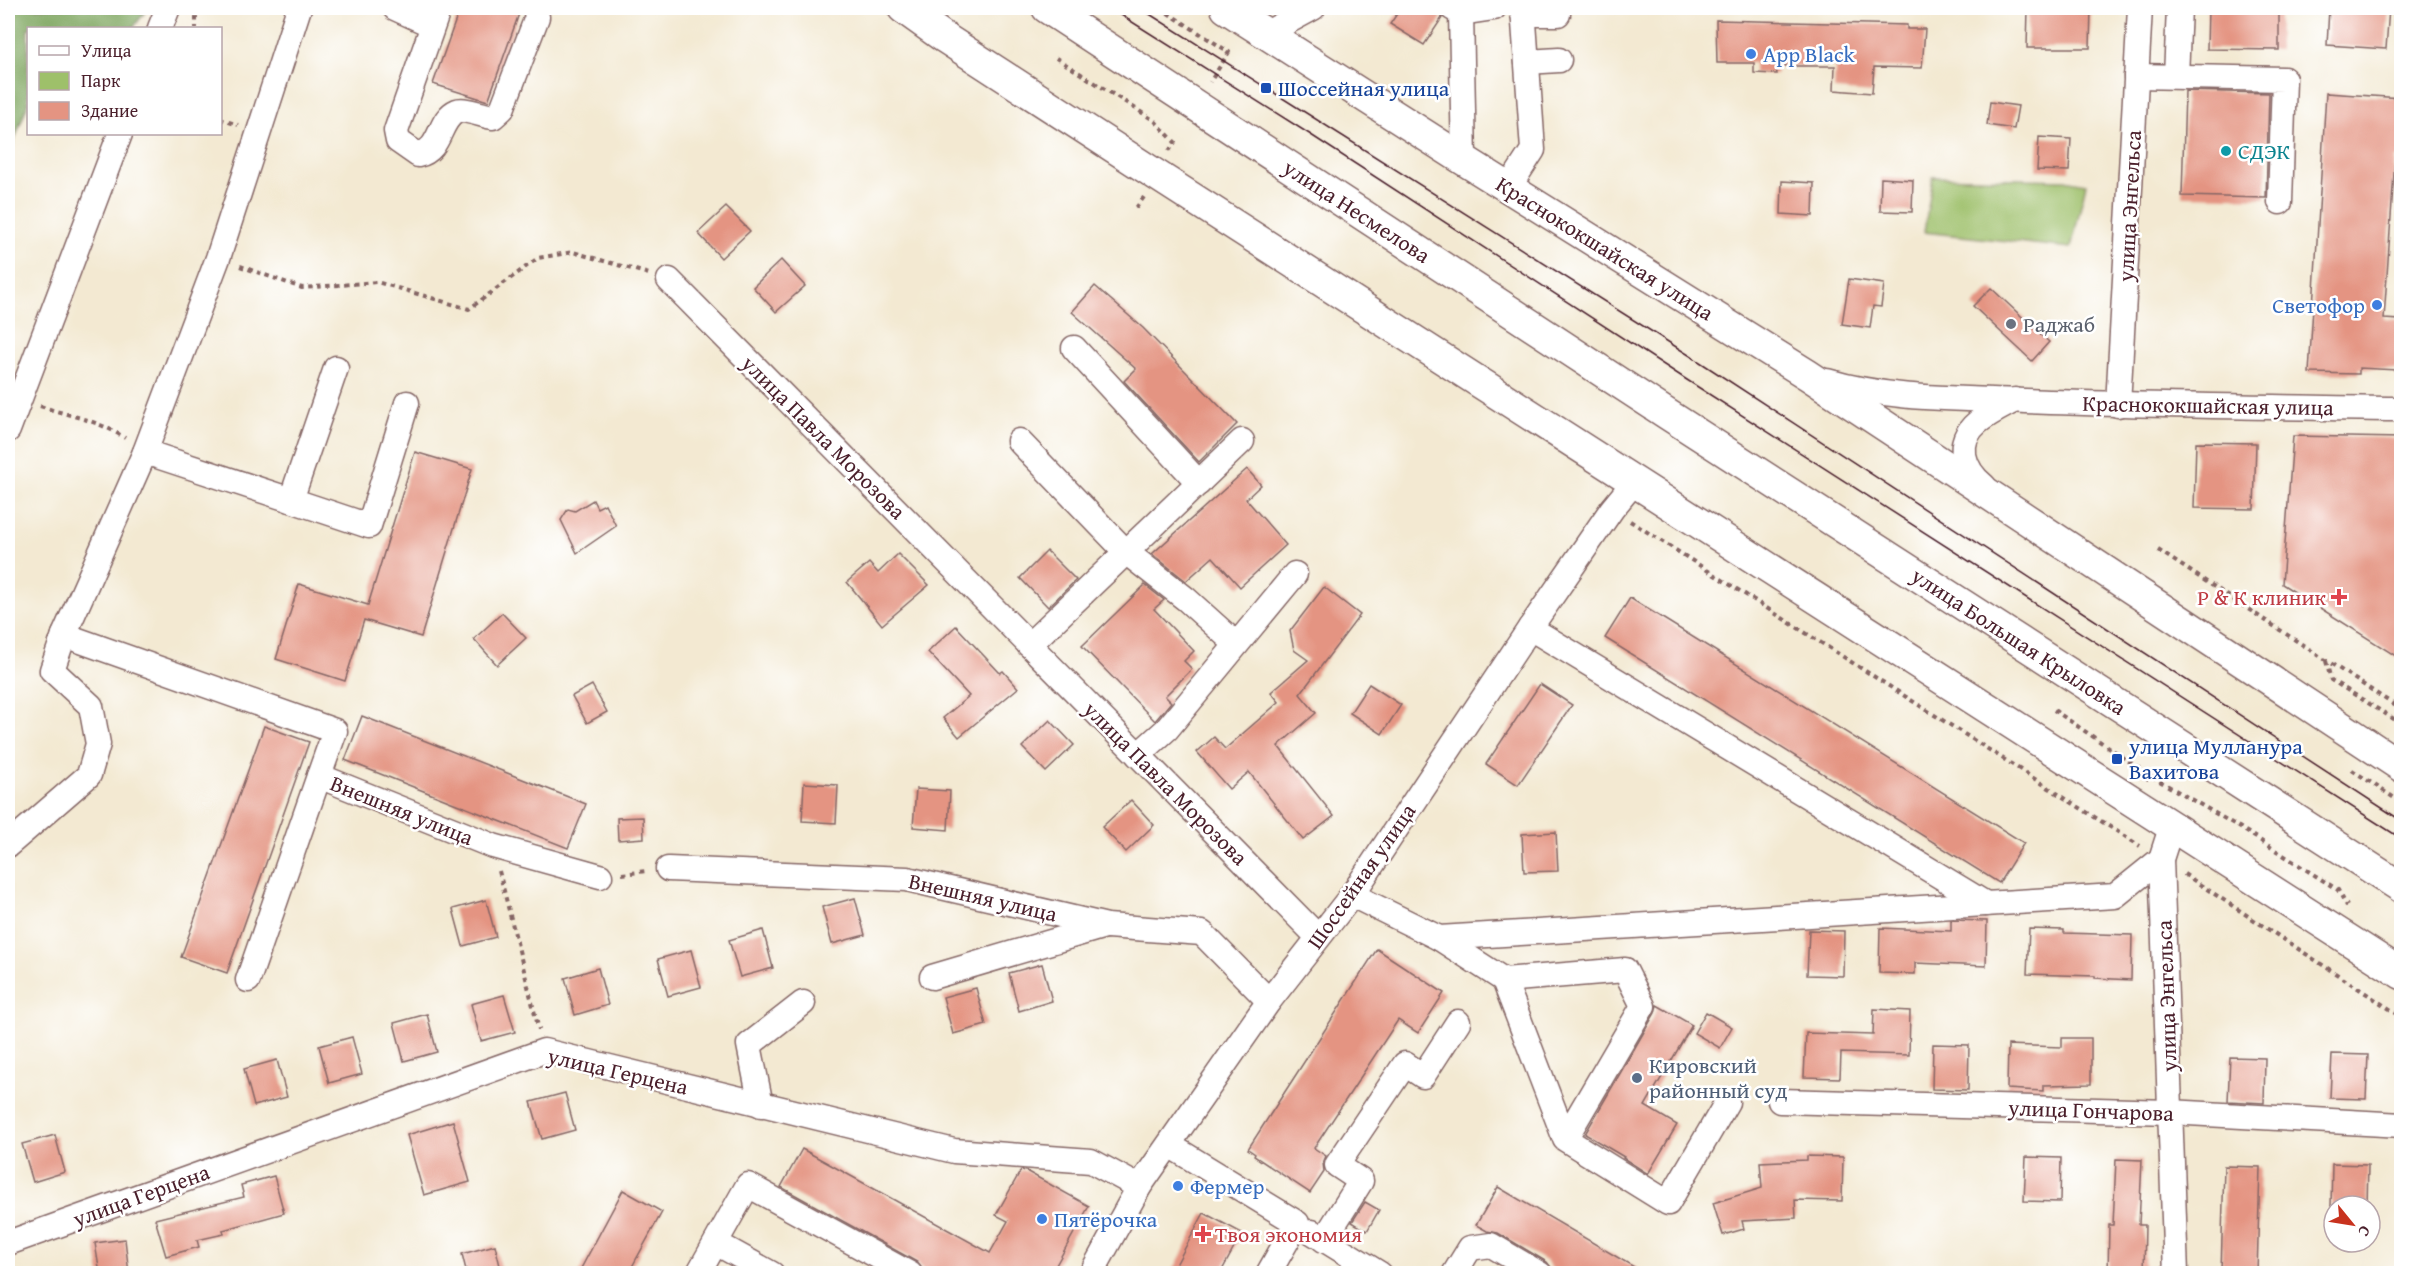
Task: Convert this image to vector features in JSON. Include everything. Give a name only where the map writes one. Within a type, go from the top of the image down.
[{"type":"main road","points":[[903,8],[945,38],[1158,176],[2171,828],[2402,974]]},
{"type":"main road","name":"улица Несмелова","points":[[1047,8],[1667,414]]},
{"type":"main road","name":"Краснококшайская улица","points":[[1226,8],[1808,375]]},
{"type":"main road","points":[[1808,375],[2402,767]]},
{"type":"main road","name":"улица Большая Крыловка","points":[[1667,414],[2402,888]]},
{"type":"street","points":[[160,27],[168,8]]},
{"type":"street","points":[[8,845],[89,776],[98,744],[91,706],[52,670],[64,635],[145,452],[218,258],[299,8]]},
{"type":"street","points":[[395,8],[435,16],[396,131],[398,141],[418,155],[430,150],[448,118],[456,111],[466,110],[479,116],[494,117],[502,109],[537,17],[536,8]]},
{"type":"street","points":[[1267,33],[1313,8]]},
{"type":"street","points":[[1464,160],[1457,10],[1494,8]]},
{"type":"street","name":"улица Энгельса","points":[[2118,405],[2140,8]]},
{"type":"street","points":[[2176,76],[2179,8]]},
{"type":"street","points":[[1509,187],[1533,150],[1523,11],[1557,14]]},
{"type":"street","points":[[1527,62],[1559,60]]},
{"type":"street","points":[[2136,76],[2284,79],[2280,202]]},
{"type":"street","points":[[8,430],[120,135]]},
{"type":"street","name":"улица Павла Морозова","points":[[669,280],[1318,937]]},
{"type":"street","points":[[1074,348],[1199,483]]},
{"type":"street","points":[[291,500],[336,368]]},
{"type":"street","name":"Краснококшайская улица","points":[[1808,375],[1851,388],[1914,396],[2118,405],[2402,409]]},
{"type":"street","points":[[2015,400],[1976,423],[1964,446],[1963,458],[1973,477],[2026,518]]},
{"type":"street","points":[[145,452],[369,526],[407,403]]},
{"type":"street","points":[[1019,441],[1126,552],[1179,593],[1236,644]]},
{"type":"street","points":[[1029,645],[1242,441]]},
{"type":"street","name":"Шоссейная улица","points":[[1091,1274],[1139,1187],[1269,1001],[1352,895],[1530,628],[1612,509],[1635,481]]},
{"type":"street","points":[[1138,755],[1167,729],[1295,574]]},
{"type":"street","points":[[1530,628],[1986,904]]},
{"type":"street","name":"Внешняя улица","points":[[64,635],[335,731],[319,776],[493,846],[600,876]]},
{"type":"street","points":[[248,980],[319,776]]},
{"type":"street","name":"улица Энгельса","points":[[2171,828],[2161,859],[2176,1274]]},
{"type":"street","points":[[1439,938],[2115,896],[2161,859]]},
{"type":"street","name":"Внешняя улица","points":[[668,869],[908,879],[1107,926],[1202,933],[1269,1001]]},
{"type":"street","points":[[1352,895],[1439,938],[1504,980],[1565,1139],[1668,1203],[1727,1102]]},
{"type":"street","points":[[932,977],[1107,926]]},
{"type":"street","points":[[1504,980],[1625,970],[1643,1006],[1565,1139]]},
{"type":"street","points":[[761,1105],[749,1045],[804,1003]]},
{"type":"street","points":[[1324,1240],[1361,1181],[1337,1165],[1405,1064],[1423,1076],[1458,1022]]},
{"type":"street","name":"улица Герцена","points":[[8,1243],[544,1051],[954,1151],[1091,1161],[1139,1187]]},
{"type":"street","name":"улица Гончарова","points":[[1780,1101],[2170,1112],[2402,1125]]},
{"type":"street","points":[[1169,1145],[1380,1274]]},
{"type":"street","points":[[698,1274],[748,1185],[910,1274]]},
{"type":"street","points":[[1268,1274],[1297,1223]]},
{"type":"street","points":[[716,1243],[772,1274]]},
{"type":"street","points":[[1454,1274],[1470,1248],[1491,1245],[1540,1274]]},
{"type":"path","points":[[196,8],[196,27]]},
{"type":"path","points":[[1160,8],[1229,52],[1210,82]]},
{"type":"path","points":[[1056,58],[1155,121]]},
{"type":"path","points":[[218,258],[302,288],[377,282],[469,309],[538,258],[573,252],[669,280]]},
{"type":"path","points":[[19,400],[75,417],[93,420],[145,452]]},
{"type":"path","points":[[1612,509],[2115,832],[2161,859],[2402,1017]]},
{"type":"path","points":[[2158,550],[2402,710]]},
{"type":"path","points":[[2326,660],[2331,680],[2402,724]]},
{"type":"path","points":[[2054,710],[2149,776]]},
{"type":"path","points":[[2352,770],[2402,803]]},
{"type":"path","points":[[2239,827],[2338,890]]},
{"type":"path","points":[[493,846],[544,1051]]},
{"type":"path","points":[[600,876],[668,869]]},
{"type":"green space","points":[[8,8],[148,8],[134,27],[27,27],[27,106],[8,158]]},
{"type":"green space","points":[[1933,177],[2065,180],[2086,184],[2071,248],[1924,232]]},
{"type":"building","points":[[460,8],[521,8],[488,101],[433,84]]},
{"type":"building","points":[[1401,8],[1438,8],[1442,18],[1424,45],[1390,24]]},
{"type":"building","points":[[2028,8],[2091,8],[2090,48],[2027,48]]},
{"type":"building","points":[[2208,8],[2279,8],[2279,50],[2207,49]]},
{"type":"building","points":[[2329,8],[2389,8],[2386,49],[2327,45]]},
{"type":"building","points":[[1716,20],[1907,25],[1907,29],[1925,29],[1922,68],[1874,67],[1872,93],[1834,90],[1835,66],[1776,66],[1777,74],[1754,73],[1754,63],[1717,63]]},
{"type":"building","name":"СДЭК","points":[[2185,91],[2269,93],[2266,198],[2182,196]]},
{"type":"building","points":[[2326,93],[2402,98],[2402,159],[2395,158],[2384,319],[2400,320],[2397,370],[2359,368],[2359,374],[2309,373]]},
{"type":"building","points":[[1990,102],[2018,106],[2014,129],[1987,125]]},
{"type":"building","points":[[2039,137],[2071,139],[2069,171],[2037,170]]},
{"type":"building","points":[[1881,178],[1913,180],[1912,212],[1880,211]]},
{"type":"building","points":[[1782,181],[1814,183],[1813,216],[1781,214]]},
{"type":"building","points":[[726,207],[750,231],[721,258],[698,233]]},
{"type":"building","points":[[781,260],[805,286],[776,312],[753,287]]},
{"type":"building","points":[[1849,279],[1884,284],[1881,307],[1873,306],[1870,328],[1842,324]]},
{"type":"building","points":[[1095,286],[1143,328],[1237,424],[1199,462],[1124,381],[1136,369],[1072,312]]},
{"type":"building","name":"Раджаб","points":[[1991,288],[2049,342],[2032,361],[1973,306]]},
{"type":"building","points":[[2293,436],[2402,438],[2402,660],[2282,584]]},
{"type":"building","points":[[2196,442],[2256,443],[2254,509],[2194,508]]},
{"type":"building","points":[[415,452],[472,469],[421,637],[364,620],[345,681],[276,659],[299,584],[368,605]]},
{"type":"building","points":[[1247,469],[1261,485],[1246,499],[1286,545],[1240,587],[1213,557],[1186,581],[1152,554]]},
{"type":"building","points":[[593,500],[597,508],[605,504],[616,526],[577,553],[561,520],[568,509],[575,511]]},
{"type":"building","points":[[1047,551],[1076,580],[1048,607],[1020,578]]},
{"type":"building","points":[[898,554],[929,585],[882,625],[847,582],[869,563],[878,573]]},
{"type":"building","points":[[1145,585],[1164,600],[1154,609],[1194,651],[1184,661],[1192,669],[1165,696],[1171,702],[1155,721],[1082,646]]},
{"type":"building","points":[[1324,587],[1360,615],[1300,694],[1316,713],[1278,746],[1334,816],[1303,840],[1249,772],[1229,789],[1197,752],[1214,737],[1225,749],[1279,702],[1271,692],[1308,660],[1294,650],[1290,631]]},
{"type":"building","points":[[1630,598],[2024,843],[1999,883],[1605,638]]},
{"type":"building","points":[[502,613],[526,638],[497,665],[474,639]]},
{"type":"building","points":[[956,626],[1000,673],[1003,671],[1018,688],[959,737],[943,718],[969,696],[928,652]]},
{"type":"building","points":[[1369,684],[1401,705],[1382,734],[1350,713]]},
{"type":"building","points":[[1540,684],[1572,705],[1518,785],[1486,764]]},
{"type":"building","points":[[592,685],[607,712],[587,723],[572,696]]},
{"type":"building","points":[[362,716],[586,804],[568,848],[345,760]]},
{"type":"building","points":[[1050,720],[1074,745],[1046,772],[1022,747]]},
{"type":"building","points":[[264,726],[309,742],[227,973],[181,957]]},
{"type":"building","points":[[804,783],[838,785],[836,823],[802,821]]},
{"type":"building","points":[[916,789],[950,791],[948,830],[913,827]]},
{"type":"building","points":[[1131,800],[1154,825],[1126,852],[1102,827]]},
{"type":"building","points":[[643,817],[644,838],[618,840],[617,818]]},
{"type":"building","points":[[1556,832],[1558,871],[1524,872],[1522,834]]},
{"type":"building","points":[[855,898],[865,935],[832,944],[822,907]]},
{"type":"building","points":[[486,900],[496,937],[463,946],[453,909]]},
{"type":"building","points":[[1951,920],[1987,921],[1986,966],[1915,963],[1915,974],[1879,973],[1880,928],[1951,931]]},
{"type":"building","points":[[2029,929],[2064,930],[2064,933],[2132,935],[2131,980],[2095,978],[2095,976],[2027,974]]},
{"type":"building","points":[[763,930],[773,968],[740,977],[729,940]]},
{"type":"building","points":[[1809,930],[1844,931],[1843,976],[1807,975]]},
{"type":"building","points":[[1377,949],[1444,993],[1418,1033],[1398,1020],[1314,1148],[1326,1156],[1323,1163],[1324,1172],[1310,1193],[1254,1156],[1255,1154],[1248,1149]]},
{"type":"building","points":[[691,950],[701,987],[668,996],[658,959]]},
{"type":"building","points":[[1042,964],[1052,1001],[1019,1011],[1009,973]]},
{"type":"building","points":[[598,968],[608,1005],[575,1015],[565,978]]},
{"type":"building","points":[[976,988],[986,1025],[953,1034],[943,997]]},
{"type":"building","points":[[504,995],[515,1032],[481,1041],[471,1004]]},
{"type":"building","name":"Кировский районный суд","points":[[1657,1005],[1692,1025],[1645,1106],[1677,1125],[1648,1174],[1585,1134],[1655,1013]]},
{"type":"building","points":[[1874,1009],[1910,1011],[1909,1055],[1841,1053],[1840,1078],[1804,1077],[1806,1033],[1873,1035]]},
{"type":"building","points":[[1706,1012],[1732,1027],[1720,1048],[1694,1033]]},
{"type":"building","points":[[427,1014],[437,1052],[404,1061],[394,1023]]},
{"type":"building","points":[[352,1037],[362,1074],[329,1083],[319,1046]]},
{"type":"building","points":[[2062,1038],[2091,1038],[2091,1084],[2043,1085],[2043,1091],[2007,1089],[2008,1045],[2062,1047]]},
{"type":"building","points":[[1933,1044],[1969,1045],[1968,1090],[1932,1089]]},
{"type":"building","points":[[2332,1054],[2368,1055],[2366,1099],[2330,1098]]},
{"type":"building","points":[[2230,1057],[2265,1058],[2264,1103],[2228,1101]]},
{"type":"building","points":[[277,1060],[287,1097],[254,1106],[244,1069]]},
{"type":"building","points":[[565,1093],[575,1130],[542,1139],[531,1102]]},
{"type":"building","points":[[453,1121],[470,1182],[424,1195],[407,1135]]},
{"type":"building","points":[[55,1135],[65,1172],[33,1182],[22,1144]]},
{"type":"building","points":[[802,1149],[990,1253],[1008,1221],[996,1215],[1021,1170],[1089,1206],[1051,1274],[930,1274],[923,1270],[917,1262],[781,1187]]},
{"type":"building","points":[[1807,1156],[1843,1157],[1842,1201],[1795,1200],[1796,1218],[1742,1221],[1744,1229],[1723,1235],[1713,1203],[1762,1188],[1760,1162],[1807,1160]]},
{"type":"building","points":[[2026,1157],[2061,1158],[2060,1202],[2024,1201]]},
{"type":"building","points":[[2116,1159],[2142,1160],[2139,1225],[2145,1225],[2144,1274],[2108,1274],[2109,1225],[2113,1225]]},
{"type":"building","points":[[2332,1164],[2368,1165],[2367,1194],[2331,1194]]},
{"type":"building","points":[[2224,1166],[2260,1167],[2257,1273],[2221,1272]]},
{"type":"building","points":[[274,1176],[284,1213],[223,1230],[224,1234],[197,1240],[199,1247],[166,1256],[155,1219],[244,1197],[241,1185]]},
{"type":"building","points":[[1498,1187],[1646,1274],[1560,1274],[1553,1270],[1547,1262],[1498,1233],[1487,1231],[1476,1225]]},
{"type":"building","points":[[623,1190],[662,1212],[628,1274],[578,1274]]},
{"type":"building","points":[[1365,1202],[1379,1210],[1367,1231],[1352,1222]]},
{"type":"building","points":[[1204,1213],[1242,1233],[1220,1274],[1171,1274]]},
{"type":"building","points":[[125,1239],[129,1274],[100,1274],[95,1243]]},
{"type":"building","points":[[495,1245],[502,1274],[467,1274],[462,1254]]},
{"type":"tram line","points":[[1110,8],[1311,135],[1687,380],[2402,839]]},
{"type":"tram line","points":[[1140,8],[1700,362],[2402,821]]},
{"type":"place","name":"App Black","points":[[1751,54]]},
{"type":"place","name":"Шоссейная улица","points":[[1266,88]]},
{"type":"place","name":"СДЭК","points":[[2226,151]]},
{"type":"place","name":"Светофор","points":[[2377,305]]},
{"type":"place","name":"Раджаб","points":[[2011,324]]},
{"type":"place","name":"Р & К клиник","points":[[2339,597]]},
{"type":"place","name":"улица Мулланура Вахитова","points":[[2117,759]]},
{"type":"place","name":"Кировский районный суд","points":[[1637,1078]]},
{"type":"place","name":"Фермер","points":[[1178,1186]]},
{"type":"place","name":"Пятёрочка","points":[[1042,1219]]},
{"type":"place","name":"Твоя экономия","points":[[1203,1234]]}]
